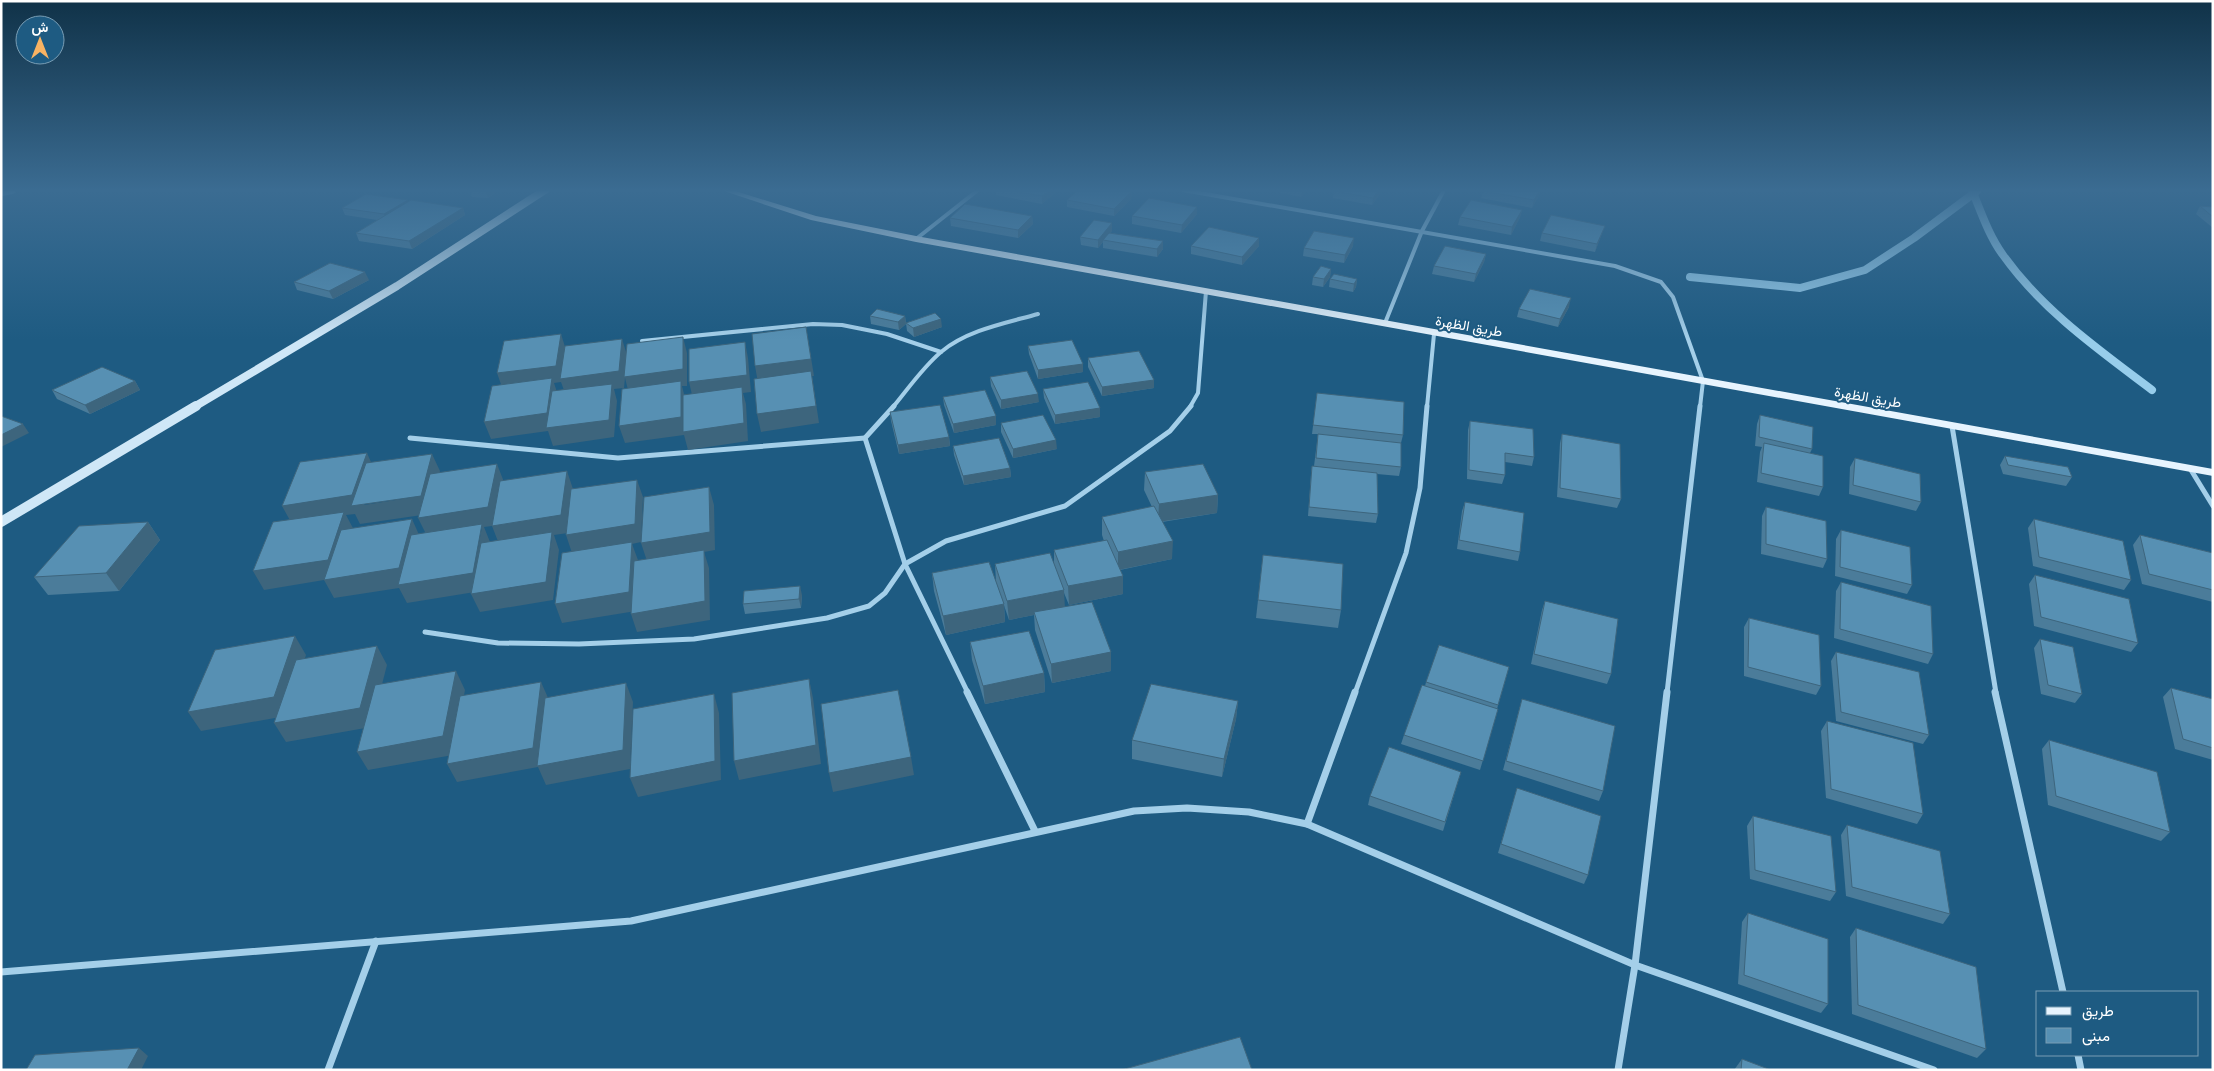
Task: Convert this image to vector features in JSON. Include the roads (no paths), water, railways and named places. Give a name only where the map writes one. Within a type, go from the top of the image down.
[{"type":"main road","name":"طريق الظهرة","points":[[921,240],[1385,322],[1434,334],[2213,473]]},
{"type":"street","points":[[1,522],[397,286],[468,240]]},
{"type":"street","points":[[1385,322],[1418,240]]},
{"type":"street","points":[[1472,240],[1615,266],[1661,282],[1673,297],[1703,381],[1635,965],[1618,1070]]},
{"type":"street","points":[[425,632],[498,643],[578,644],[694,639],[828,618],[869,606],[885,593],[904,564],[946,541],[1066,506],[1131,461],[1170,431],[1185,415],[1198,392],[1206,291]]},
{"type":"street","points":[[410,438],[618,458],[865,438],[941,352],[958,341],[994,326],[1038,314]]},
{"type":"street","points":[[642,341],[813,324],[842,325],[888,334],[941,352]]},
{"type":"street","points":[[1307,824],[1406,553],[1420,488],[1434,334]]},
{"type":"street","points":[[1952,426],[2000,720],[2063,991]]},
{"type":"street","points":[[865,438],[904,564],[1035,832]]},
{"type":"street","points":[[2191,470],[2213,506]]},
{"type":"street","points":[[1,972],[631,921],[1035,832],[1134,812],[1187,808],[1249,812],[1307,824],[1635,965],[1934,1070]]},
{"type":"street","points":[[328,1070],[376,941]]},
{"type":"street","points":[[2078,1056],[2082,1070]]},
{"type":"waterway","points":[[1690,277],[1800,288],[1865,270],[1911,240]]},
{"type":"waterway","points":[[1994,240],[2018,275],[2035,294],[2072,328],[2152,390]]}]
